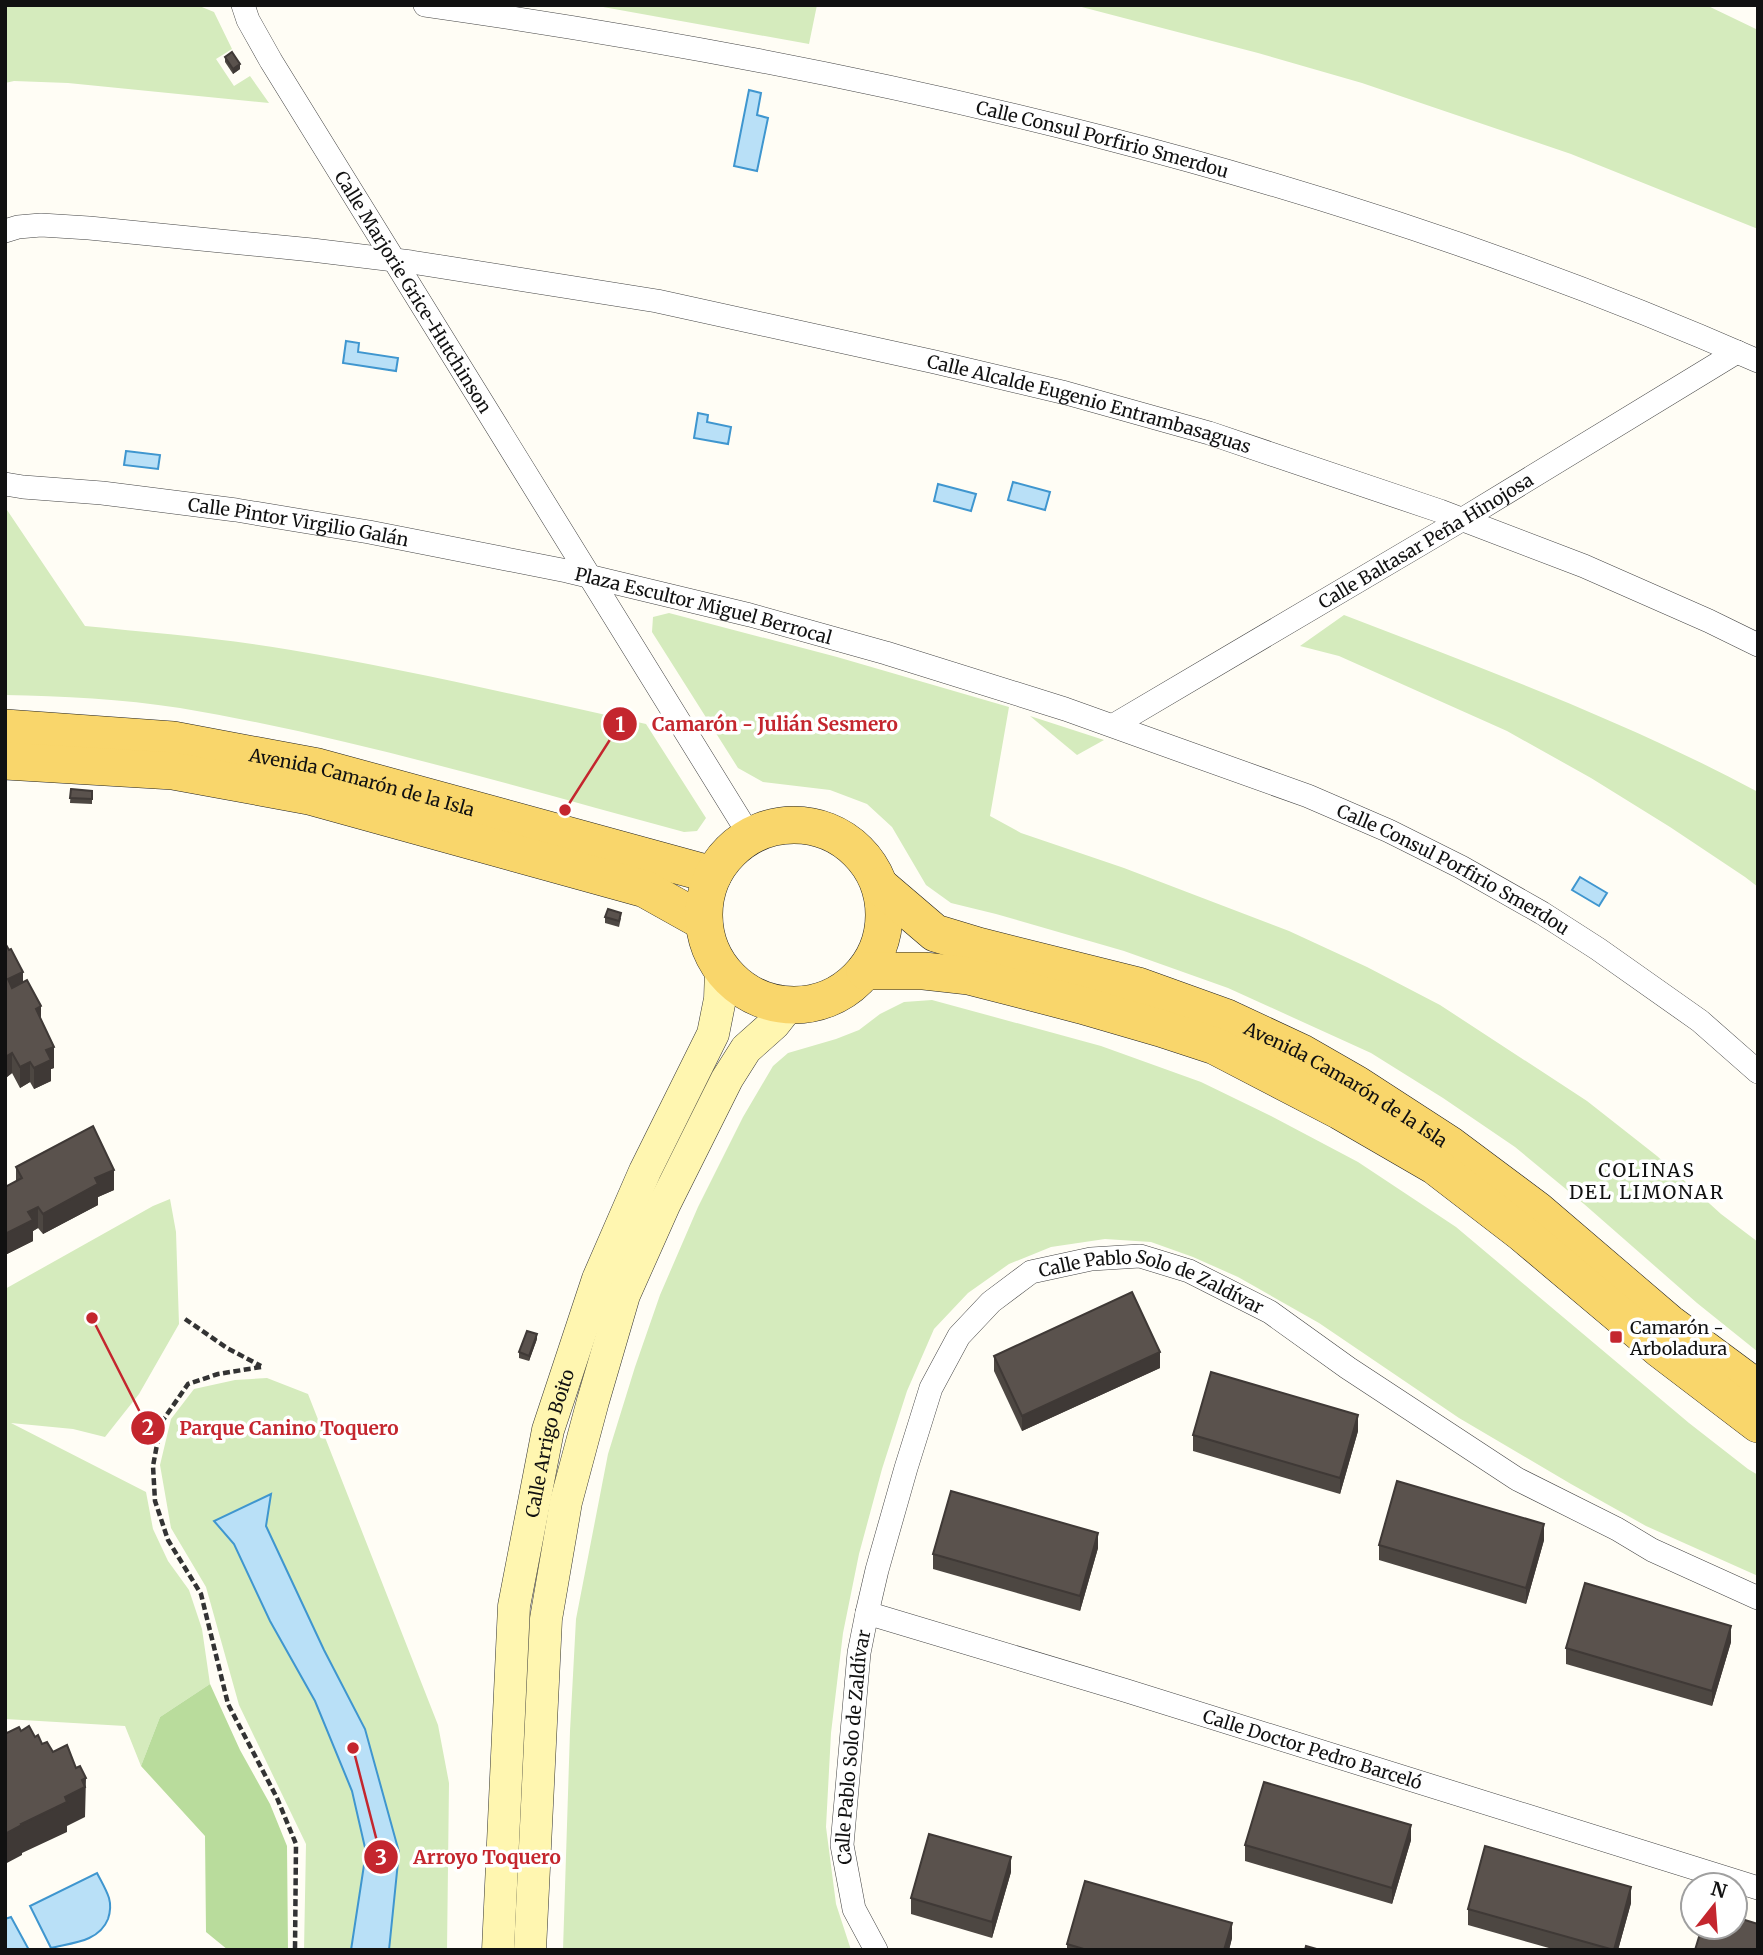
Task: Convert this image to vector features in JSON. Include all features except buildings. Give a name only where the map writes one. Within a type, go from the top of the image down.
[{"type":"main road","name":"Avenida Camarón de la Isla","points":[[5,728],[173,740],[318,767],[713,874]]},
{"type":"main road","name":"Avenida Camarón de la Isla","points":[[5,761],[173,771],[309,796],[645,889],[704,922]]},
{"type":"main road","points":[[780,826],[811,827],[841,838],[864,859],[880,886],[884,916],[880,945],[865,971],[844,990],[818,1002],[789,1005],[769,1002],[734,983],[721,968],[709,946],[704,922],[705,898],[713,874],[729,852],[750,836],[780,826]]},
{"type":"main road","name":"Avenida Camarón de la Isla","points":[[880,886],[935,933],[1138,986],[1227,1018],[1302,1053],[1356,1084],[1450,1145],[1537,1210],[1669,1323],[1758,1389]]},
{"type":"main road","name":"Calle Arrigo Boito","points":[[498,1950],[514,1606],[548,1430],[598,1279],[645,1171],[713,1034],[720,999],[721,968]]},
{"type":"main road","name":"Avenida Camarón de la Isla","points":[[865,971],[924,971],[969,976],[1121,1016],[1215,1046],[1340,1111],[1435,1166],[1522,1233],[1661,1350],[1758,1424]]},
{"type":"main road","name":"Calle Arrigo Boito","points":[[530,1950],[546,1619],[566,1502],[590,1413],[624,1295],[665,1203],[727,1079],[746,1049],[774,1024],[789,1005]]},
{"type":"street","name":"Calle Marjorie Grice-Hutchinson","points":[[243,5],[248,20],[271,61],[588,576]]},
{"type":"street","name":"Calle Consul Porfirio Smerdou","points":[[425,5],[630,36],[912,91],[1183,159],[1394,222],[1496,257],[1747,356]]},
{"type":"street","points":[[5,231],[41,225],[89,228],[393,260]]},
{"type":"street","name":"Calle Alcalde Eugenio Entrambasaguas","points":[[393,260],[657,301],[1066,393],[1209,433],[1463,519],[1584,566],[1758,645]]},
{"type":"street","name":"Calle Baltasar Peña Hinojosa","points":[[1114,725],[1463,519],[1747,356]]},
{"type":"street","name":"Calle Pintor Virgilio Galán","points":[[5,484],[236,510],[369,532],[588,576]]},
{"type":"street","name":"Plaza Escultor Miguel Berrocal","points":[[588,576],[750,615],[887,653],[1114,725]]},
{"type":"street","name":"Plaza Escultor Miguel Berrocal","points":[[588,576],[750,836]]},
{"type":"street","name":"Calle Consul Porfirio Smerdou","points":[[1114,725],[1308,796],[1461,867],[1542,913],[1598,949],[1700,1021],[1758,1072]]},
{"type":"street","name":"Calle Pablo Solo de Zaldívar","points":[[876,1950],[854,1909],[842,1845],[859,1653],[867,1613],[905,1468],[931,1388],[959,1336],[991,1302],[1031,1272],[1091,1259],[1140,1256],[1189,1270],[1270,1312],[1348,1368],[1517,1479],[1617,1529],[1652,1550],[1758,1598]]},
{"type":"street","name":"Calle Doctor Pedro Barceló","points":[[867,1613],[1758,1888]]},
{"type":"path","points":[[185,1319],[261,1367],[218,1374],[188,1384],[161,1423],[153,1466],[155,1501],[168,1540],[201,1594],[228,1704],[277,1798],[296,1844],[295,1950]]},
{"type":"green space","points":[[5,5],[197,5],[214,12],[232,49],[216,59],[234,86],[250,76],[269,103],[68,83],[5,83]]},
{"type":"green space","points":[[592,5],[817,5],[809,44]]},
{"type":"green space","points":[[1074,5],[1706,5],[1758,30],[1758,229],[1571,154],[1362,83]]},
{"type":"green space","points":[[5,507],[85,626],[291,650],[425,675],[646,724],[706,818],[697,831],[684,832],[434,764],[244,720],[136,702],[5,695]]},
{"type":"green space","points":[[669,613],[837,657],[1009,707],[990,816],[1021,833],[1124,868],[1289,931],[1367,967],[1440,1005],[1587,1101],[1758,1242],[1758,1352],[1515,1147],[1371,1053],[1228,988],[1124,951],[951,903],[926,885],[892,827],[867,804],[830,790],[763,782],[738,768],[652,632],[653,617]]},
{"type":"green space","points":[[1344,615],[1606,719],[1758,792],[1758,887],[1670,827],[1591,778],[1507,731],[1339,656],[1300,646]]},
{"type":"green space","points":[[1030,716],[1104,740],[1077,755]]},
{"type":"green space","points":[[932,1000],[1101,1046],[1201,1082],[1358,1162],[1456,1227],[1689,1423],[1758,1475],[1758,1576],[1646,1526],[1571,1484],[1459,1418],[1319,1323],[1238,1277],[1151,1242],[1105,1239],[1051,1247],[1009,1264],[968,1293],[934,1329],[907,1391],[882,1469],[859,1554],[843,1633],[831,1733],[826,1827],[836,1904],[851,1950],[563,1950],[576,1619],[608,1454],[660,1295],[698,1207],[743,1117],[773,1066],[788,1053],[859,1030],[880,1014],[904,1002]]},
{"type":"green space","points":[[170,1199],[176,1232],[179,1324],[139,1394],[105,1437],[73,1429],[11,1423],[146,1492],[153,1529],[168,1561],[189,1590],[202,1629],[210,1684],[160,1717],[141,1766],[125,1726],[5,1719],[5,1289]]},
{"type":"green space","points":[[267,1378],[308,1394],[438,1725],[449,1783],[447,1950],[389,1950],[399,1852],[365,1729],[265,1526],[270,1495],[215,1521],[234,1544],[270,1621],[315,1701],[352,1791],[366,1852],[351,1950],[304,1950],[306,1844],[239,1705],[206,1587],[171,1528],[160,1465],[171,1419],[194,1389],[235,1380]]},
{"type":"green space","points":[[210,1684],[240,1750],[270,1804],[287,1846],[288,1950],[228,1950],[206,1932],[205,1836],[141,1766],[160,1717]]},
{"type":"water","points":[[749,90],[761,93],[757,115],[768,118],[757,171],[734,166]]},
{"type":"water","points":[[346,341],[359,343],[358,352],[398,358],[396,371],[343,363]]},
{"type":"water","points":[[698,413],[708,415],[707,422],[731,427],[728,444],[694,438]]},
{"type":"water","points":[[126,451],[160,455],[158,469],[124,465]]},
{"type":"water","points":[[1013,482],[1050,492],[1045,510],[1008,500]]},
{"type":"water","points":[[938,484],[976,494],[971,511],[934,501]]},
{"type":"water","points":[[1580,877],[1607,893],[1599,906],[1572,890]]},
{"type":"water","points":[[271,1494],[266,1526],[324,1650],[365,1729],[399,1852],[389,1950],[351,1950],[366,1852],[352,1791],[315,1701],[270,1621],[234,1544],[214,1521]]},
{"type":"water","points":[[97,1873],[110,1903],[109,1917],[104,1927],[84,1940],[51,1948],[30,1906]]},
{"type":"water","points":[[11,1917],[29,1950],[5,1950],[5,1919]]},
{"type":"place","name":"Camarón - Julián Sesmero","points":[[565,810]]},
{"type":"place","name":"Parque Canino Toquero","points":[[92,1318]]},
{"type":"place","name":"Camarón - Arboladura","points":[[1616,1337]]},
{"type":"place","name":"Arroyo Toquero","points":[[353,1748]]},
{"type":"district","name":"COLINAS DEL LIMONAR","points":[[1647,1181]]}]
